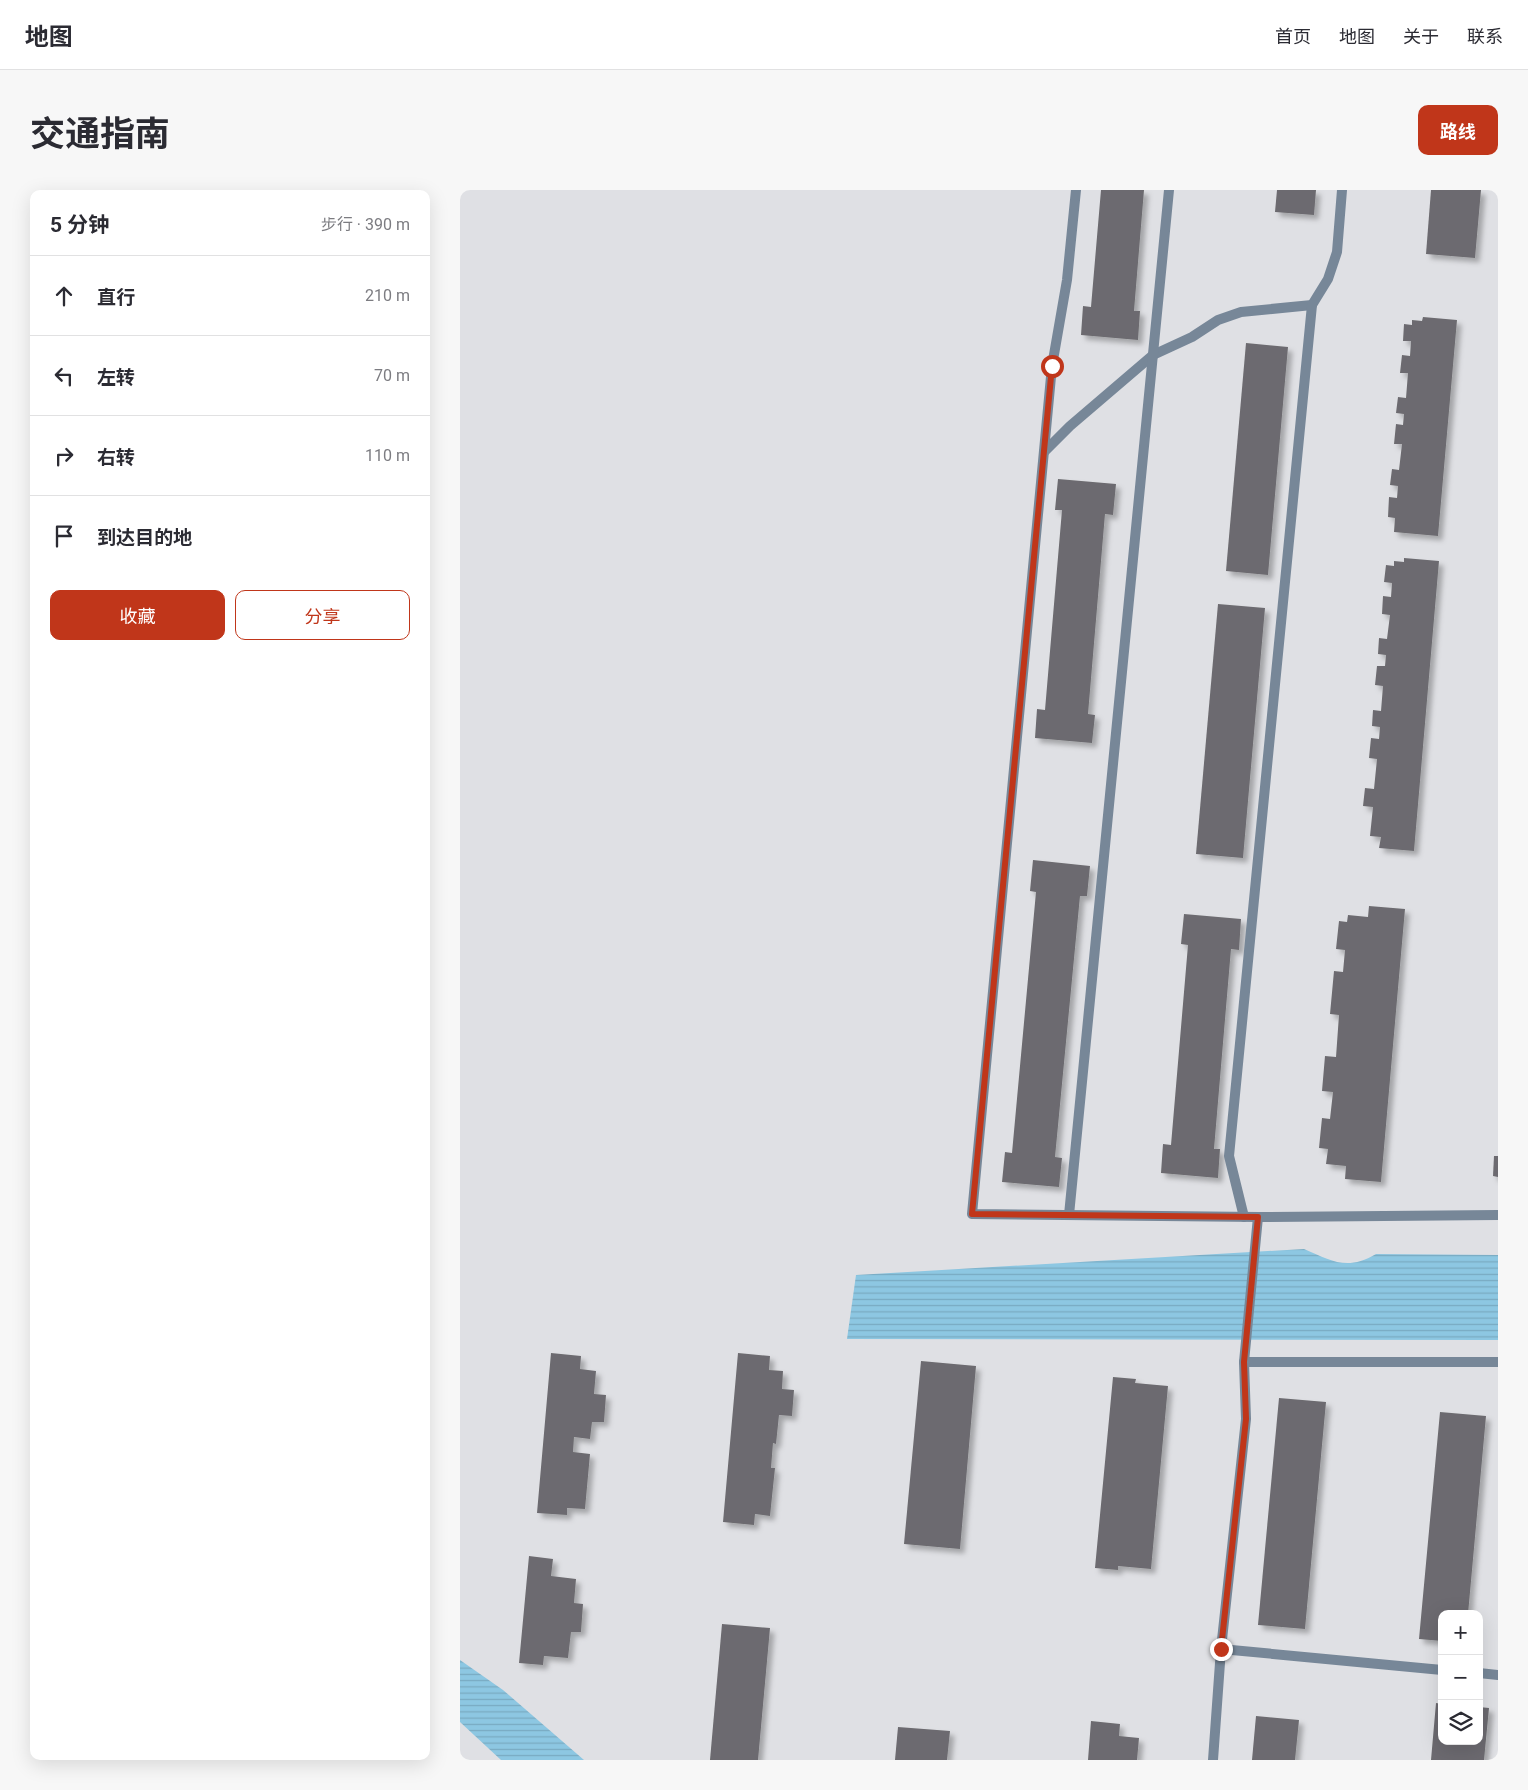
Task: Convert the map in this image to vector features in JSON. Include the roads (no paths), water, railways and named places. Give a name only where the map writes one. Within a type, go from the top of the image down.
[{"type":"lane","points":[[1076,190],[1068,280],[1052,366],[972,1214],[1244,1217],[1498,1214]]},
{"type":"lane","points":[[1069,1215],[1169,190]]},
{"type":"lane","points":[[1244,1217],[1230,1156],[1312,305],[1328,279],[1337,252],[1342,190]]},
{"type":"lane","points":[[1044,452],[1070,426],[1153,355],[1192,337],[1218,320],[1241,312],[1312,305]]},
{"type":"lane","points":[[1213,1760],[1221,1649],[1246,1419],[1244,1362],[1258,1217]]},
{"type":"lane","points":[[1244,1362],[1498,1362]]},
{"type":"lane","points":[[1221,1649],[1438,1670]]},
{"type":"lane","points":[[1483,1673],[1498,1675]]},
{"type":"water","points":[[1304,1249],[1331,1260],[1348,1263],[1366,1259],[1376,1254],[1498,1255],[1498,1340],[847,1339],[856,1275]]},
{"type":"water","points":[[460,1660],[503,1690],[584,1760],[501,1760],[460,1722]]}]
